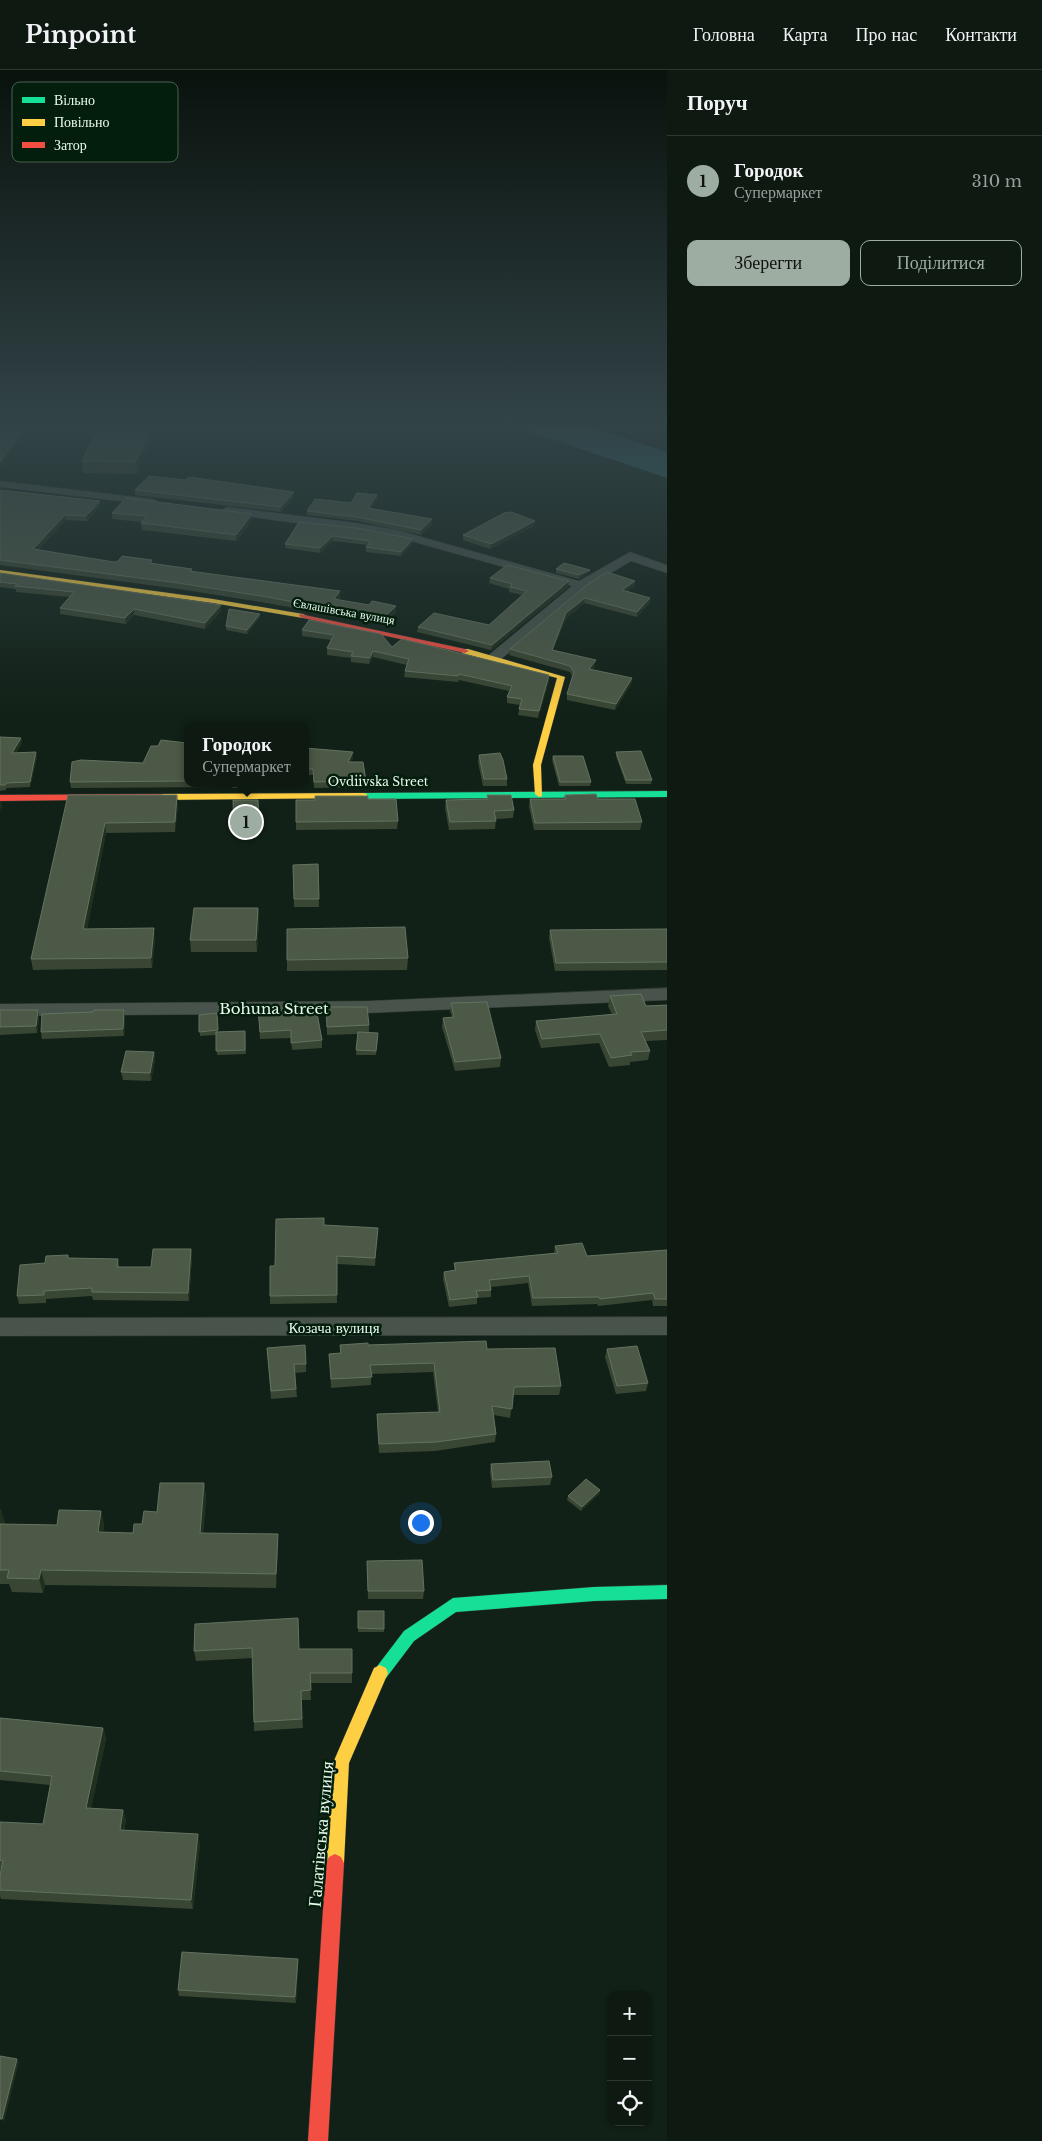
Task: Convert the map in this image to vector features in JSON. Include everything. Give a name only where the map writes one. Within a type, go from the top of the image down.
[{"type":"street","points":[[304,521],[397,534],[581,584]]},
{"type":"street","points":[[495,657],[581,584],[630,556],[667,569]]},
{"type":"street","name":"Євлашівська вулиця","points":[[0,572],[202,599],[384,632],[495,657],[561,677],[537,765],[539,794]]},
{"type":"street","name":"Ovdiivska Street","points":[[0,798],[667,794]]},
{"type":"street","name":"Bohuna Street","points":[[0,1010],[368,1007],[667,994]]},
{"type":"street","name":"Козача вулиця","points":[[0,1327],[667,1326]]},
{"type":"street","name":"Галатівська вулиця","points":[[318,2141],[341,1764],[377,1676],[409,1636],[453,1605],[594,1594],[667,1592]]},
{"type":"building","points":[[0,521],[60,521],[33,549],[114,562],[118,561],[122,556],[152,560],[149,563],[192,569],[189,571],[340,591],[334,599],[369,605],[372,601],[396,606],[382,619],[267,597],[178,583],[0,560]]},
{"type":"building","points":[[143,521],[247,521],[236,535],[141,523]]},
{"type":"building","points":[[375,521],[430,521],[421,530]]},
{"type":"building","points":[[490,521],[535,521],[491,544],[463,535]]},
{"type":"building","points":[[299,522],[357,528],[413,539],[401,552],[366,547],[371,541],[333,536],[320,548],[285,544]]},
{"type":"building","points":[[564,563],[590,570],[579,575],[556,569]]},
{"type":"building","points":[[507,565],[569,581],[492,645],[418,627],[434,613],[489,625],[527,591],[510,587],[512,584],[490,578]]},
{"type":"building","points":[[607,572],[635,581],[622,590],[650,598],[637,612],[585,598],[566,613],[552,650],[596,660],[589,669],[632,678],[616,704],[567,694],[574,672],[570,666],[510,649],[588,584]]},
{"type":"building","points":[[0,573],[221,605],[205,623],[134,609],[125,618],[60,608],[74,592],[15,586],[17,584],[0,582]]},
{"type":"building","points":[[229,609],[260,614],[247,630],[226,626]]},
{"type":"building","points":[[309,620],[381,634],[392,647],[402,639],[549,675],[539,711],[519,709],[522,699],[507,697],[512,686],[459,674],[458,676],[405,671],[409,659],[373,651],[370,658],[351,656],[353,652],[327,648],[334,635],[302,630]]},
{"type":"building","points":[[0,737],[21,738],[12,753],[36,752],[30,782],[0,785]]},
{"type":"building","points":[[161,740],[184,743],[184,781],[70,782],[72,762],[81,760],[143,763],[151,746],[158,746]]},
{"type":"building","points":[[309,748],[353,752],[348,762],[363,762],[366,781],[314,782],[313,769],[309,769]]},
{"type":"building","points":[[641,751],[652,780],[626,780],[616,752]]},
{"type":"building","points":[[500,753],[507,779],[484,779],[479,755]]},
{"type":"building","points":[[553,756],[583,756],[591,782],[560,782]]},
{"type":"building","points":[[596,794],[598,799],[635,799],[642,822],[535,823],[530,799],[566,799],[565,795]]},
{"type":"building","points":[[68,795],[177,795],[175,822],[105,823],[83,929],[154,928],[151,958],[31,959]]},
{"type":"building","points":[[487,795],[511,795],[514,810],[494,811],[496,821],[450,822],[446,800],[488,799]]},
{"type":"building","points":[[315,796],[368,796],[368,799],[396,799],[398,821],[296,822],[296,800],[315,800]]},
{"type":"building","points":[[233,800],[258,800],[259,830],[234,831]]},
{"type":"building","points":[[318,864],[319,899],[294,899],[293,865]]},
{"type":"building","points":[[194,908],[258,908],[256,940],[190,940]]},
{"type":"building","points":[[405,927],[408,958],[287,960],[287,929]]},
{"type":"building","points":[[667,929],[667,962],[556,963],[550,930]]},
{"type":"building","points":[[641,994],[646,1006],[667,1005],[667,1030],[641,1032],[650,1051],[630,1052],[632,1055],[611,1058],[600,1034],[542,1039],[536,1021],[617,1014],[610,996]]},
{"type":"building","points":[[487,1002],[501,1058],[455,1062],[443,1018],[454,1017],[451,1003]]},
{"type":"building","points":[[326,1007],[367,1007],[369,1025],[327,1027]]},
{"type":"building","points":[[258,1008],[291,1008],[291,1014],[317,1013],[322,1040],[291,1043],[291,1030],[260,1032]]},
{"type":"building","points":[[0,1010],[38,1010],[36,1026],[0,1027]]},
{"type":"building","points":[[94,1010],[124,1010],[123,1029],[41,1032],[42,1014],[93,1012]]},
{"type":"building","points":[[217,1013],[218,1030],[199,1032],[199,1015]]},
{"type":"building","points":[[245,1031],[245,1050],[216,1051],[216,1032]]},
{"type":"building","points":[[358,1032],[378,1033],[376,1051],[356,1050]]},
{"type":"building","points":[[126,1051],[154,1052],[150,1073],[121,1072]]},
{"type":"building","points":[[324,1218],[324,1225],[378,1228],[375,1258],[337,1256],[337,1295],[270,1296],[270,1266],[275,1266],[276,1219]]},
{"type":"building","points":[[582,1243],[587,1256],[667,1250],[667,1299],[655,1299],[653,1293],[600,1299],[599,1297],[533,1298],[529,1276],[489,1280],[491,1290],[476,1291],[478,1297],[450,1300],[444,1272],[456,1270],[454,1263],[558,1253],[555,1246]]},
{"type":"building","points":[[153,1249],[191,1249],[188,1293],[92,1292],[92,1288],[44,1291],[44,1295],[17,1296],[20,1265],[45,1263],[46,1256],[68,1255],[68,1258],[118,1259],[117,1267],[151,1267]]},
{"type":"building","points":[[486,1341],[487,1349],[555,1348],[561,1386],[514,1387],[512,1409],[492,1406],[496,1434],[436,1442],[379,1444],[377,1414],[440,1412],[434,1363],[370,1365],[372,1377],[331,1379],[329,1354],[341,1353],[340,1345]]},
{"type":"building","points":[[305,1345],[306,1364],[294,1364],[296,1389],[271,1391],[267,1348]]},
{"type":"building","points":[[637,1346],[648,1383],[617,1386],[607,1349]]},
{"type":"building","points":[[549,1461],[552,1477],[493,1480],[491,1464]]},
{"type":"building","points":[[586,1479],[600,1490],[582,1507],[568,1496]]},
{"type":"building","points":[[160,1483],[204,1483],[200,1533],[278,1534],[276,1574],[41,1570],[39,1579],[7,1578],[9,1570],[0,1570],[0,1524],[57,1525],[59,1510],[101,1511],[98,1532],[133,1533],[134,1524],[142,1524],[144,1511],[157,1512]]},
{"type":"building","points":[[422,1560],[424,1591],[368,1591],[367,1561]]},
{"type":"building","points":[[358,1611],[384,1611],[384,1629],[358,1628]]},
{"type":"building","points":[[298,1618],[299,1649],[352,1649],[352,1673],[310,1673],[311,1690],[301,1691],[302,1719],[254,1722],[252,1648],[194,1651],[195,1624]]},
{"type":"building","points":[[0,1718],[103,1728],[86,1808],[123,1810],[120,1830],[198,1834],[191,1900],[0,1890],[0,1875],[3,1861],[0,1860],[0,1822],[43,1824],[52,1776],[0,1771]]},
{"type":"building","points":[[182,1952],[298,1959],[295,1997],[178,1990]]},
{"type":"building","points":[[0,2056],[17,2059],[2,2119],[0,2119]]},
{"type":"traffic: fast","points":[[364,796],[667,794]]},
{"type":"traffic: fast","points":[[380,1673],[409,1636],[453,1605],[594,1594],[667,1592]]},
{"type":"traffic: slow","points":[[0,572],[213,601],[303,616]]},
{"type":"traffic: slow","points":[[465,651],[561,677],[537,765],[539,794]]},
{"type":"traffic: slow","points":[[161,797],[364,796]]},
{"type":"traffic: slow","points":[[335,1863],[341,1763],[380,1673]]},
{"type":"traffic: jam","points":[[303,616],[465,651]]},
{"type":"traffic: jam","points":[[0,798],[161,797]]},
{"type":"traffic: jam","points":[[318,2141],[335,1863]]},
{"type":"place","name":"Городок","points":[[246,822]]}]
